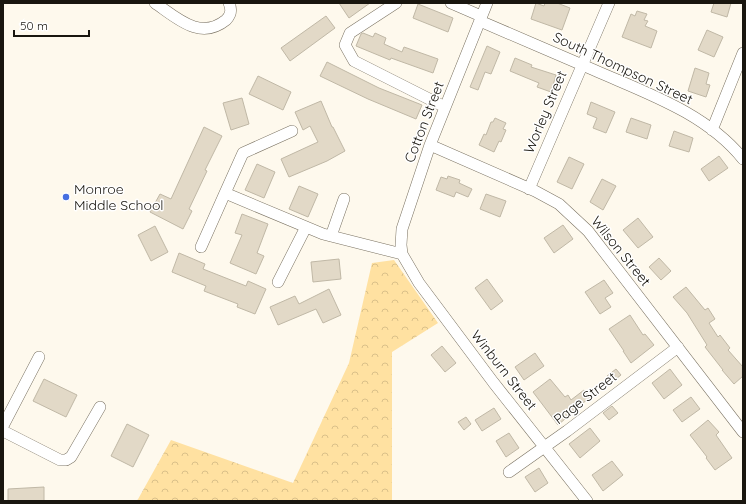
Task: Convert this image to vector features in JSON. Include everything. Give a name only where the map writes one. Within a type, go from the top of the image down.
[{"type":"street","points":[[154,3],[190,27],[202,29],[221,24],[228,18],[231,12],[230,3]]},
{"type":"street","points":[[396,3],[350,33],[346,45],[354,61],[445,107]]},
{"type":"street","name":"South Thompson Street","points":[[451,3],[582,65],[670,103],[706,125],[743,159]]},
{"type":"street","name":"Cotton Street","points":[[402,254],[402,229],[430,145],[487,3]]},
{"type":"street","name":"Worley Street","points":[[529,189],[609,3]]},
{"type":"street","points":[[712,130],[743,53]]},
{"type":"street","points":[[200,247],[243,153],[292,131]]},
{"type":"street","name":"Wilson Street","points":[[430,145],[559,204],[588,231],[743,432]]},
{"type":"street","points":[[225,193],[331,236],[402,254]]},
{"type":"street","points":[[331,236],[344,198]]},
{"type":"street","points":[[278,282],[306,227]]},
{"type":"street","name":"Winburn Street","points":[[402,254],[419,283],[493,382],[587,501]]},
{"type":"street","name":"Page Street","points":[[509,472],[545,447],[678,347]]},
{"type":"street","points":[[3,426],[39,357]]},
{"type":"street","points":[[3,431],[60,460],[66,460],[71,457],[100,407]]},
{"type":"green space","points":[[394,260],[438,323],[392,352],[392,501],[137,501],[171,440],[293,483],[349,363],[372,263]]},
{"type":"building","points":[[339,3],[370,3],[349,18]]},
{"type":"building","points":[[536,3],[544,6],[545,3],[557,3],[570,8],[562,30],[531,19]]},
{"type":"building","points":[[714,3],[731,3],[727,17],[711,12]]},
{"type":"building","points":[[418,4],[453,18],[448,32],[413,18]]},
{"type":"building","points":[[637,11],[647,14],[644,20],[648,21],[645,26],[657,31],[651,48],[622,37],[631,14],[635,16]]},
{"type":"building","points":[[326,16],[335,28],[290,61],[281,48]]},
{"type":"building","points":[[707,30],[723,37],[714,57],[698,50]]},
{"type":"building","points":[[363,33],[373,37],[375,33],[386,38],[384,44],[402,52],[404,47],[438,59],[433,73],[391,58],[390,60],[356,46],[361,34]]},
{"type":"building","points":[[487,46],[500,52],[491,74],[485,72],[478,90],[470,87]]},
{"type":"building","points":[[515,58],[532,65],[531,67],[556,75],[551,92],[537,87],[539,83],[510,71]]},
{"type":"building","points":[[327,62],[379,88],[422,105],[416,119],[368,99],[320,76]]},
{"type":"building","points":[[695,68],[709,73],[706,84],[710,85],[706,97],[688,91]]},
{"type":"building","points":[[258,76],[291,92],[283,110],[249,94]]},
{"type":"building","points":[[242,98],[249,124],[231,130],[223,103]]},
{"type":"building","points":[[321,101],[332,127],[345,151],[327,161],[289,177],[281,159],[318,142],[310,126],[303,130],[295,112]]},
{"type":"building","points":[[591,102],[615,112],[606,133],[593,128],[597,118],[587,114]]},
{"type":"building","points":[[495,118],[506,123],[503,129],[506,130],[501,142],[499,141],[494,152],[479,145],[484,134],[486,135],[491,122],[493,122]]},
{"type":"building","points":[[631,118],[651,125],[647,139],[626,132]]},
{"type":"building","points":[[204,127],[222,136],[205,170],[207,171],[189,209],[192,211],[183,229],[150,212],[160,194],[171,199]]},
{"type":"building","points":[[674,131],[693,138],[689,152],[669,146]]},
{"type":"building","points":[[719,156],[728,168],[709,181],[701,169]]},
{"type":"building","points":[[569,157],[584,164],[572,189],[557,182]]},
{"type":"building","points":[[257,164],[275,172],[264,198],[245,190]]},
{"type":"building","points":[[448,176],[460,180],[459,183],[472,189],[468,197],[456,192],[454,197],[436,190],[441,177],[447,179]]},
{"type":"building","points":[[602,179],[616,186],[603,210],[590,202]]},
{"type":"building","points":[[299,186],[318,194],[308,217],[289,209]]},
{"type":"building","points":[[486,194],[506,201],[500,217],[480,209]]},
{"type":"building","points":[[242,214],[268,224],[257,253],[264,256],[256,274],[230,263],[242,235],[235,233]]},
{"type":"building","points":[[638,218],[653,237],[638,248],[623,230]]},
{"type":"building","points":[[563,225],[573,239],[554,253],[544,238]]},
{"type":"building","points":[[155,226],[168,252],[151,261],[138,235]]},
{"type":"building","points":[[179,253],[205,264],[203,269],[246,286],[248,281],[266,289],[255,314],[237,307],[238,304],[204,291],[206,286],[172,272]]},
{"type":"building","points":[[659,258],[671,271],[661,280],[649,267]]},
{"type":"building","points":[[339,259],[341,279],[313,282],[311,262]]},
{"type":"building","points":[[487,279],[503,301],[491,310],[475,288]]},
{"type":"building","points":[[604,280],[613,293],[605,298],[611,307],[600,314],[585,292]]},
{"type":"building","points":[[686,287],[705,310],[708,308],[715,319],[709,323],[718,337],[720,335],[730,348],[728,350],[743,367],[743,376],[734,384],[705,347],[707,345],[687,313],[673,297]]},
{"type":"building","points":[[329,289],[341,315],[323,323],[316,309],[278,325],[270,307],[295,296],[299,304]]},
{"type":"building","points":[[630,315],[643,335],[645,334],[654,345],[631,363],[609,329]]},
{"type":"building","points":[[442,346],[456,363],[445,372],[431,355]]},
{"type":"building","points":[[535,353],[544,366],[524,380],[515,367]]},
{"type":"building","points":[[616,369],[621,375],[612,382],[607,376]]},
{"type":"building","points":[[670,369],[682,385],[664,399],[652,383]]},
{"type":"building","points":[[44,379],[77,395],[66,417],[33,401]]},
{"type":"building","points":[[550,379],[565,397],[568,395],[571,400],[584,390],[590,397],[558,425],[533,392]]},
{"type":"building","points":[[691,397],[700,409],[682,422],[673,410]]},
{"type":"building","points":[[612,406],[618,413],[609,420],[603,413]]},
{"type":"building","points":[[494,408],[501,419],[482,431],[475,420]]},
{"type":"building","points":[[466,417],[471,424],[464,430],[458,422]]},
{"type":"building","points":[[708,420],[719,432],[716,435],[732,458],[715,470],[690,435]]},
{"type":"building","points":[[127,424],[149,435],[133,467],[111,456]]},
{"type":"building","points":[[590,428],[600,441],[580,458],[569,444]]},
{"type":"building","points":[[509,433],[519,448],[506,457],[496,441]]},
{"type":"building","points":[[612,461],[623,475],[603,491],[592,475]]},
{"type":"building","points":[[539,468],[548,483],[535,492],[525,477]]},
{"type":"building","points":[[44,487],[44,501],[8,501],[8,489]]},
{"type":"place","name":"Monroe Middle School","points":[[66,197]]}]
